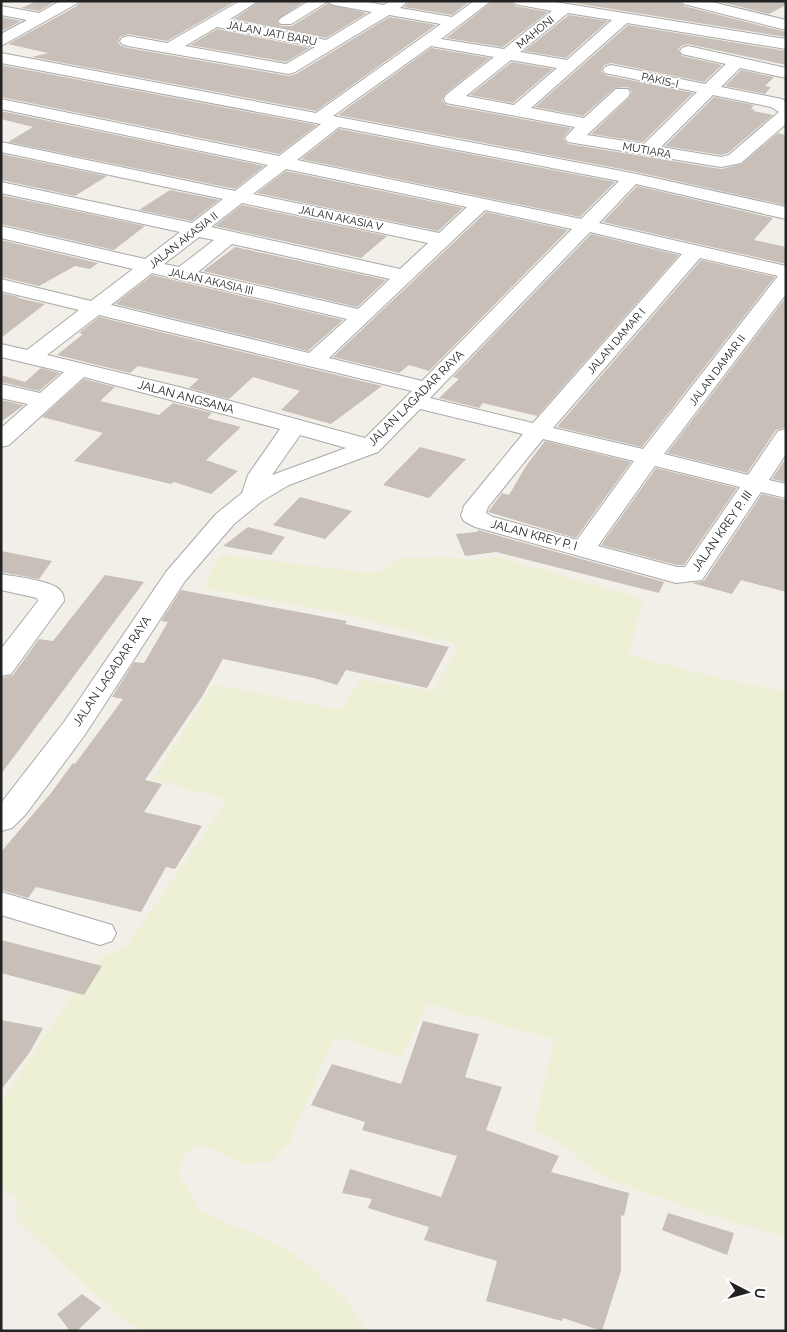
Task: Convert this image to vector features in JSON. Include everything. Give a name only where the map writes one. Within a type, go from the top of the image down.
[{"type":"street","points":[[1,41],[71,1]]},
{"type":"street","points":[[170,48],[251,1]]},
{"type":"street","points":[[286,21],[320,1]]},
{"type":"street","points":[[334,1],[455,22]]},
{"type":"street","points":[[128,41],[289,69],[401,1]]},
{"type":"street","name":"JALAN AKASIA II","points":[[31,357],[283,162],[327,118],[484,1]]},
{"type":"street","points":[[520,1],[786,44]]},
{"type":"street","points":[[689,1],[786,25]]},
{"type":"street","name":"MAHONI","points":[[518,112],[452,99],[564,9]]},
{"type":"street","points":[[1,10],[41,18]]},
{"type":"street","points":[[234,11],[349,34]]},
{"type":"street","points":[[518,112],[624,18]]},
{"type":"street","name":"JALAN JATI BARU","points":[[214,22],[330,45]]},
{"type":"street","points":[[227,57],[269,33]]},
{"type":"street","points":[[428,41],[569,65]]},
{"type":"street","points":[[688,51],[786,73]]},
{"type":"street","points":[[1,58],[327,118],[632,178],[786,213]]},
{"type":"street","points":[[647,150],[737,62]]},
{"type":"street","points":[[103,68],[327,118]]},
{"type":"street","name":"PAKIS-I","points":[[610,70],[776,103],[786,109]]},
{"type":"street","points":[[548,162],[622,93]]},
{"type":"street","points":[[1,104],[586,226],[786,272]]},
{"type":"street","points":[[518,112],[588,124]]},
{"type":"street","name":"MUTIARA","points":[[574,138],[721,162],[734,159],[786,115]]},
{"type":"street","name":"JALAN AKASIA V","points":[[1,147],[443,240]]},
{"type":"street","points":[[7,176],[38,154]]},
{"type":"street","points":[[7,176],[196,230],[404,276]]},
{"type":"street","name":"JALAN LAGADAR RAYA","points":[[1,821],[15,807],[74,729],[175,577],[225,519],[253,496],[281,480],[370,447],[632,178]]},
{"type":"street","points":[[314,361],[481,204]]},
{"type":"street","name":"JALAN AKASIA III","points":[[1,232],[362,316]]},
{"type":"street","points":[[183,274],[229,237]]},
{"type":"street","name":"JALAN DAMAR I","points":[[537,432],[695,251]]},
{"type":"street","name":"JALAN DAMAR II","points":[[584,549],[648,459],[786,280]]},
{"type":"street","points":[[1,285],[314,361],[537,432],[786,491]]},
{"type":"street","name":"JALAN ANGSANA","points":[[1,350],[370,447]]},
{"type":"street","points":[[1,440],[79,370]]},
{"type":"street","points":[[1,391],[43,401]]},
{"type":"street","points":[[253,496],[260,475],[294,426]]},
{"type":"street","name":"JALAN KREY P. I","points":[[537,432],[476,506],[473,516],[484,522],[584,549]]},
{"type":"street","name":"JALAN KREY P. III","points":[[584,549],[676,575],[687,576],[696,573],[786,436]]},
{"type":"street","points":[[1,582],[38,589],[50,594],[51,601],[1,668]]},
{"type":"street","points":[[1,903],[100,933]]},
{"type":"green space","points":[[221,554],[362,572],[381,572],[399,558],[441,557],[473,560],[498,557],[643,599],[629,655],[710,676],[786,692],[786,1237],[699,1212],[602,1177],[557,1141],[533,1131],[554,1040],[428,1004],[401,1057],[334,1037],[290,1142],[271,1162],[243,1164],[202,1145],[186,1152],[178,1173],[200,1210],[291,1251],[345,1298],[367,1331],[140,1331],[119,1317],[16,1219],[18,1198],[1,1187],[1,1102],[70,998],[101,957],[127,946],[227,800],[153,779],[214,684],[341,710],[361,678],[433,692],[458,645],[348,615],[202,588]]},
{"type":"building","points":[[37,1],[56,1],[39,11],[21,8]]},
{"type":"building","points":[[80,1],[236,1],[167,41],[128,34],[120,37],[118,42],[121,46],[128,48],[289,76],[296,74],[389,17],[436,25],[316,111],[32,57],[48,53],[8,44],[77,6]]},
{"type":"building","points":[[260,1],[305,1],[277,20],[281,26],[292,26],[327,4],[367,13],[326,38],[234,19]]},
{"type":"building","points":[[410,1],[470,1],[452,15],[404,7]]},
{"type":"building","points":[[493,1],[511,1],[515,6],[548,12],[503,47],[446,38]]},
{"type":"building","points":[[562,1],[680,1],[684,6],[786,32],[786,37]]},
{"type":"building","points":[[717,1],[786,1],[786,5],[769,14]]},
{"type":"building","points":[[569,15],[608,21],[566,58],[524,51]]},
{"type":"building","points":[[1,17],[21,21],[1,32]]},
{"type":"building","points":[[628,25],[786,51],[786,65],[688,44],[681,46],[678,50],[682,56],[722,65],[704,82],[611,63],[604,65],[601,71],[605,75],[693,93],[643,142],[591,134],[629,98],[632,92],[628,87],[615,88],[583,116],[535,107]]},
{"type":"building","points":[[217,29],[310,48],[286,62],[190,45]]},
{"type":"building","points":[[431,48],[490,58],[445,94],[442,100],[446,105],[571,128],[563,138],[568,144],[721,169],[742,164],[778,133],[786,135],[786,203],[784,205],[632,171],[338,115]]},
{"type":"building","points":[[512,62],[553,69],[513,103],[470,95]]},
{"type":"building","points":[[1,65],[317,125],[279,154],[1,97]]},
{"type":"building","points":[[741,70],[774,77],[765,86],[771,87],[765,94],[725,86]]},
{"type":"building","points":[[714,97],[754,105],[751,109],[755,110],[753,111],[773,115],[728,153],[721,155],[665,146]]},
{"type":"building","points":[[1,111],[264,166],[235,189],[8,142],[33,127],[1,119]]},
{"type":"building","points":[[339,129],[615,182],[580,217],[301,159]]},
{"type":"building","points":[[1,154],[107,176],[75,196],[1,180]]},
{"type":"building","points":[[286,171],[463,208],[438,231],[257,193]]},
{"type":"building","points":[[637,186],[773,218],[754,240],[786,247],[786,264],[603,222]]},
{"type":"building","points":[[170,190],[219,200],[192,221],[139,210]]},
{"type":"building","points":[[1,195],[145,226],[114,250],[1,224]]},
{"type":"building","points":[[242,205],[387,236],[361,258],[215,226]]},
{"type":"building","points":[[486,212],[568,230],[429,371],[409,365],[399,373],[333,357]]},
{"type":"building","points":[[591,234],[679,255],[537,416],[483,403],[479,408],[439,398],[459,379],[453,377]]},
{"type":"building","points":[[1,240],[98,263],[90,269],[75,266],[39,286],[1,277]]},
{"type":"building","points":[[235,247],[386,280],[357,307],[203,271]]},
{"type":"building","points":[[701,260],[775,277],[642,447],[557,427]]},
{"type":"building","points":[[152,275],[343,320],[308,351],[115,304]]},
{"type":"building","points":[[1,293],[18,298],[45,304],[1,338]]},
{"type":"building","points":[[786,297],[786,427],[776,430],[747,473],[667,453]]},
{"type":"building","points":[[99,317],[382,386],[331,424],[281,410],[300,391],[253,377],[229,399],[189,388],[199,379],[138,366],[130,373],[57,355],[83,334],[79,333]]},
{"type":"building","points":[[41,368],[60,373],[39,391],[1,382],[1,375],[25,382]]},
{"type":"building","points":[[84,379],[115,387],[100,401],[159,415],[173,403],[212,413],[207,418],[241,427],[206,460],[238,471],[211,494],[174,482],[171,484],[74,461],[103,433],[42,417]]},
{"type":"building","points":[[1,400],[24,405],[1,422]]},
{"type":"building","points":[[545,441],[631,462],[576,538],[488,512],[502,493],[509,495],[526,466]]},
{"type":"building","points":[[420,447],[466,459],[429,498],[383,485]]},
{"type":"building","points":[[786,458],[786,482],[772,479]]},
{"type":"building","points":[[656,468],[737,488],[684,565],[677,565],[601,545]]},
{"type":"building","points":[[762,494],[786,500],[786,592],[741,580],[732,594],[692,583],[704,581]]},
{"type":"building","points":[[300,497],[352,511],[325,539],[273,525]]},
{"type":"building","points":[[248,527],[285,537],[271,555],[223,546]]},
{"type":"building","points":[[478,530],[664,582],[659,593],[496,552],[465,556],[456,534],[477,532]]},
{"type":"building","points":[[1,551],[52,561],[39,579],[1,572]]},
{"type":"building","points":[[105,575],[144,582],[1,774],[1,678],[13,675],[39,639],[53,641]]},
{"type":"building","points":[[181,590],[347,621],[345,624],[449,647],[427,688],[346,670],[337,685],[314,678],[223,659],[203,695],[145,780],[162,784],[144,812],[202,826],[175,869],[166,867],[141,912],[36,887],[28,898],[1,890],[1,852],[51,793],[73,763],[75,764],[123,699],[112,697],[134,662],[144,663],[168,622],[161,621]]},
{"type":"building","points":[[1,940],[102,966],[84,995],[1,973]]},
{"type":"building","points":[[1,1020],[43,1028],[30,1052],[1,1090]]},
{"type":"building","points":[[423,1021],[479,1034],[465,1077],[502,1087],[486,1130],[559,1156],[551,1172],[629,1193],[624,1216],[621,1215],[621,1271],[602,1331],[563,1318],[562,1321],[486,1301],[497,1261],[424,1240],[429,1227],[368,1208],[372,1199],[342,1193],[350,1169],[441,1197],[457,1156],[362,1130],[365,1122],[311,1105],[332,1064],[401,1084]]},
{"type":"building","points":[[668,1213],[734,1233],[727,1255],[662,1230]]},
{"type":"building","points":[[82,1294],[101,1308],[77,1331],[70,1331],[57,1314]]}]
